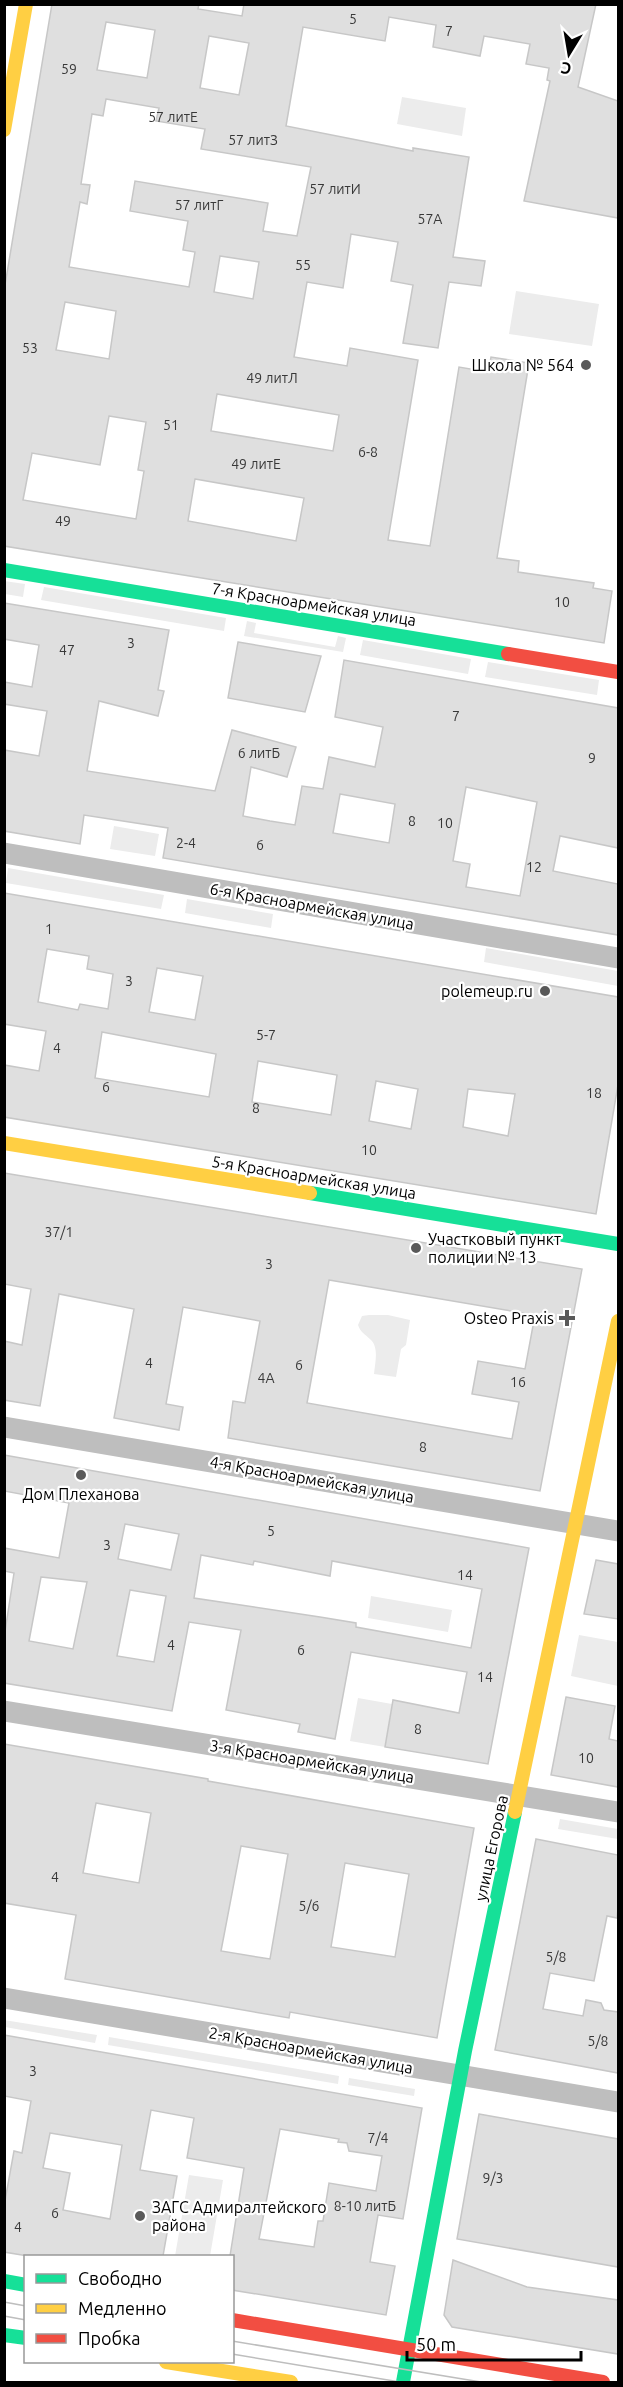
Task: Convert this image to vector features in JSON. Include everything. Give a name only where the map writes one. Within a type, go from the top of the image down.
[{"type":"street","points":[[4,130],[26,4]]},
{"type":"street","name":"7-я Красноармейская улица","points":[[4,570],[618,672]]},
{"type":"street","name":"6-я Красноармейская улица","points":[[4,853],[618,958]]},
{"type":"street","name":"5-я Красноармейская улица","points":[[4,1143],[618,1244]]},
{"type":"street","name":"улица Егорова","points":[[403,2382],[460,2075],[618,1321]]},
{"type":"street","name":"4-я Красноармейская улица","points":[[4,1427],[618,1531]]},
{"type":"street","name":"3-я Красноармейская улица","points":[[4,1712],[618,1812]]},
{"type":"street","name":"2-я Красноармейская улица","points":[[4,1998],[618,2102]]},
{"type":"street","points":[[4,2281],[24,2285]]},
{"type":"street","points":[[234,2320],[409,2349],[554,2378],[603,2382]]},
{"type":"street","points":[[4,2335],[24,2338]]},
{"type":"street","points":[[178,2363],[291,2382]]},
{"type":"shaded area","points":[[402,97],[466,108],[462,136],[397,124]]},
{"type":"shaded area","points":[[516,291],[599,304],[592,346],[509,334]]},
{"type":"shaded area","points":[[4,581],[25,584],[23,597],[5,594]]},
{"type":"shaded area","points":[[44,587],[226,618],[224,631],[41,600]]},
{"type":"shaded area","points":[[247,621],[256,623],[254,633],[335,647],[338,636],[346,638],[343,652],[244,636]]},
{"type":"shaded area","points":[[363,640],[471,659],[468,674],[360,655]]},
{"type":"shaded area","points":[[488,662],[599,680],[597,695],[485,677]]},
{"type":"shaded area","points":[[114,826],[159,834],[155,856],[110,849]]},
{"type":"shaded area","points":[[8,868],[164,895],[161,909],[6,883]]},
{"type":"shaded area","points":[[187,899],[273,914],[271,928],[185,913]]},
{"type":"shaded area","points":[[486,948],[618,971],[618,986],[484,962]]},
{"type":"shaded area","points":[[388,1315],[410,1320],[406,1345],[401,1349],[396,1377],[374,1374],[375,1347],[358,1325],[362,1316]]},
{"type":"shaded area","points":[[371,1596],[452,1610],[448,1632],[368,1618]]},
{"type":"shaded area","points":[[579,1635],[618,1642],[618,1686],[571,1676]]},
{"type":"shaded area","points":[[358,1698],[392,1704],[385,1747],[350,1741]]},
{"type":"shaded area","points":[[560,1819],[618,1829],[618,1839],[558,1829]]},
{"type":"shaded area","points":[[4,2020],[97,2035],[95,2043],[5,2027]]},
{"type":"shaded area","points":[[109,2037],[339,2076],[338,2084],[108,2045]]},
{"type":"shaded area","points":[[349,2078],[415,2089],[414,2096],[348,2085]]},
{"type":"shaded area","points":[[189,2175],[223,2180],[210,2255],[175,2255]]},
{"type":"building","points":[[52,4],[199,4],[198,9],[242,16],[244,4],[596,4],[578,87],[618,101],[618,218],[524,201],[550,81],[547,80],[549,68],[526,64],[530,44],[484,36],[480,56],[433,47],[436,25],[389,17],[385,41],[303,27],[286,126],[413,151],[413,148],[469,157],[453,257],[485,261],[481,286],[449,282],[438,348],[403,343],[413,285],[391,281],[398,242],[351,234],[343,288],[307,282],[294,357],[347,366],[350,348],[418,360],[388,540],[430,546],[459,367],[488,372],[491,357],[529,363],[497,558],[519,561],[518,572],[594,583],[593,588],[612,591],[604,643],[4,546],[4,291]],"holes":[[[106,22],[155,30],[147,78],[97,70]],[[209,36],[249,43],[239,95],[200,88]],[[106,99],[159,108],[156,121],[205,129],[201,149],[311,167],[297,236],[263,231],[268,203],[135,181],[130,211],[188,221],[183,250],[195,252],[189,287],[69,267],[80,202],[87,204],[90,185],[81,184],[92,114],[103,116]],[[220,256],[259,262],[253,299],[214,292]],[[65,302],[116,311],[109,359],[56,350]],[[217,394],[339,415],[333,451],[211,431]],[[109,416],[146,422],[138,470],[144,471],[136,519],[23,500],[32,453],[100,465]],[[195,479],[304,498],[296,541],[188,521]]]},
{"type":"building","points":[[4,603],[169,630],[158,690],[164,691],[158,716],[99,701],[87,771],[215,791],[232,730],[296,747],[287,777],[251,767],[243,816],[295,825],[302,786],[323,789],[329,757],[375,767],[383,727],[335,717],[344,660],[618,708],[618,848],[560,836],[553,871],[618,884],[618,935],[163,858],[168,828],[84,815],[80,844],[4,831],[4,750],[39,756],[47,711],[4,704],[4,682],[32,687],[39,645],[4,639]],"holes":[[[466,787],[537,802],[520,896],[466,887],[470,864],[453,861]],[[340,794],[395,804],[389,843],[333,833]]]},
{"type":"building","points":[[238,642],[321,656],[305,712],[228,698]]},
{"type":"building","points":[[4,893],[618,997],[618,1085],[596,1214],[4,1117],[4,1065],[39,1071],[46,1031],[4,1024]],"holes":[[[47,949],[89,956],[87,969],[113,974],[108,1009],[80,1004],[78,1010],[38,1002]],[[157,968],[203,976],[195,1020],[149,1012]],[[102,1032],[216,1054],[209,1097],[95,1078]],[[258,1061],[337,1075],[331,1115],[252,1102]],[[376,1081],[418,1089],[411,1129],[369,1121]],[[468,1089],[515,1094],[508,1136],[463,1127]]]},
{"type":"building","points":[[4,1173],[582,1269],[540,1491],[228,1438],[233,1401],[245,1403],[260,1321],[183,1307],[166,1404],[183,1407],[179,1430],[114,1418],[134,1309],[59,1294],[40,1406],[4,1400],[4,1341],[22,1345],[31,1289],[4,1284]],"holes":[[[329,1280],[535,1315],[525,1369],[478,1361],[472,1394],[519,1402],[512,1439],[307,1403]]]},
{"type":"building","points":[[4,1455],[529,1548],[488,1764],[385,1747],[393,1700],[459,1713],[467,1672],[351,1652],[335,1739],[298,1732],[300,1724],[226,1710],[241,1630],[189,1622],[172,1711],[4,1683],[4,1638],[14,1573],[4,1571],[4,1548],[59,1558],[69,1503],[4,1491]],"holes":[[[125,1524],[179,1534],[171,1570],[118,1559]],[[201,1555],[253,1565],[254,1561],[330,1576],[332,1561],[482,1589],[471,1648],[356,1627],[356,1623],[194,1598]],[[41,1577],[87,1582],[73,1649],[29,1641]],[[130,1590],[166,1596],[154,1662],[117,1656]]]},
{"type":"building","points":[[596,1560],[618,1564],[618,1619],[584,1614]]},
{"type":"building","points":[[566,1697],[615,1706],[609,1739],[618,1741],[618,1787],[551,1775]]},
{"type":"building","points":[[4,1744],[474,1828],[437,2038],[290,2012],[289,2018],[65,1979],[76,1915],[4,1903]],"holes":[[[96,1803],[151,1813],[139,1883],[83,1873]],[[241,1846],[288,1854],[270,1959],[221,1951]],[[345,1863],[409,1874],[395,1957],[331,1947]]]},
{"type":"building","points":[[536,1839],[618,1855],[617,1918],[607,1916],[594,1981],[550,1973],[543,2009],[583,2016],[586,2000],[601,2003],[604,2010],[618,2012],[618,2073],[495,2050]]},
{"type":"building","points":[[4,2035],[422,2108],[403,2219],[378,2215],[370,2262],[395,2266],[386,2315],[234,2290],[234,2255],[230,2255],[244,2168],[187,2158],[194,2118],[151,2110],[140,2170],[177,2176],[163,2255],[24,2255],[4,2252],[4,2206],[14,2151],[22,2153],[31,2101],[4,2096]],"holes":[[[280,2129],[339,2139],[338,2142],[347,2143],[349,2151],[382,2156],[376,2191],[329,2183],[323,2221],[318,2221],[314,2247],[259,2239]],[[50,2133],[122,2145],[110,2219],[63,2210],[70,2173],[43,2168]]]},
{"type":"building","points":[[479,2114],[618,2139],[618,2267],[457,2239]]},
{"type":"building","points":[[453,2260],[527,2287],[618,2300],[618,2354],[452,2327],[444,2315]]},
{"type":"tram line","points":[[4,2302],[24,2306]]},
{"type":"tram line","points":[[4,2316],[24,2320]]},
{"type":"tram line","points":[[234,2341],[481,2382]]},
{"type":"tram line","points":[[234,2354],[400,2382]]},
{"type":"traffic: fast","points":[[4,570],[508,654]]},
{"type":"traffic: fast","points":[[310,1193],[618,1244]]},
{"type":"traffic: fast","points":[[403,2382],[465,2051],[515,1812]]},
{"type":"traffic: fast","points":[[4,2281],[24,2285]]},
{"type":"traffic: fast","points":[[4,2335],[24,2338]]},
{"type":"traffic: slow","points":[[4,130],[26,4]]},
{"type":"traffic: slow","points":[[4,1143],[310,1193]]},
{"type":"traffic: slow","points":[[515,1812],[618,1321]]},
{"type":"traffic: slow","points":[[172,2363],[291,2382]]},
{"type":"traffic: jam","points":[[508,654],[618,672]]},
{"type":"traffic: jam","points":[[234,2320],[603,2382]]},
{"type":"place","name":"Школа № 564","points":[[586,365]]},
{"type":"place","name":"polemeup.ru","points":[[545,991]]},
{"type":"place","name":"Участковый пункт полиции № 13","points":[[416,1248]]},
{"type":"place","name":"Osteo Praxis","points":[[567,1318]]},
{"type":"place","name":"Дом Плеханова","points":[[81,1475]]},
{"type":"place","name":"ЗАГС Адмиралтейского района","points":[[140,2216]]}]
